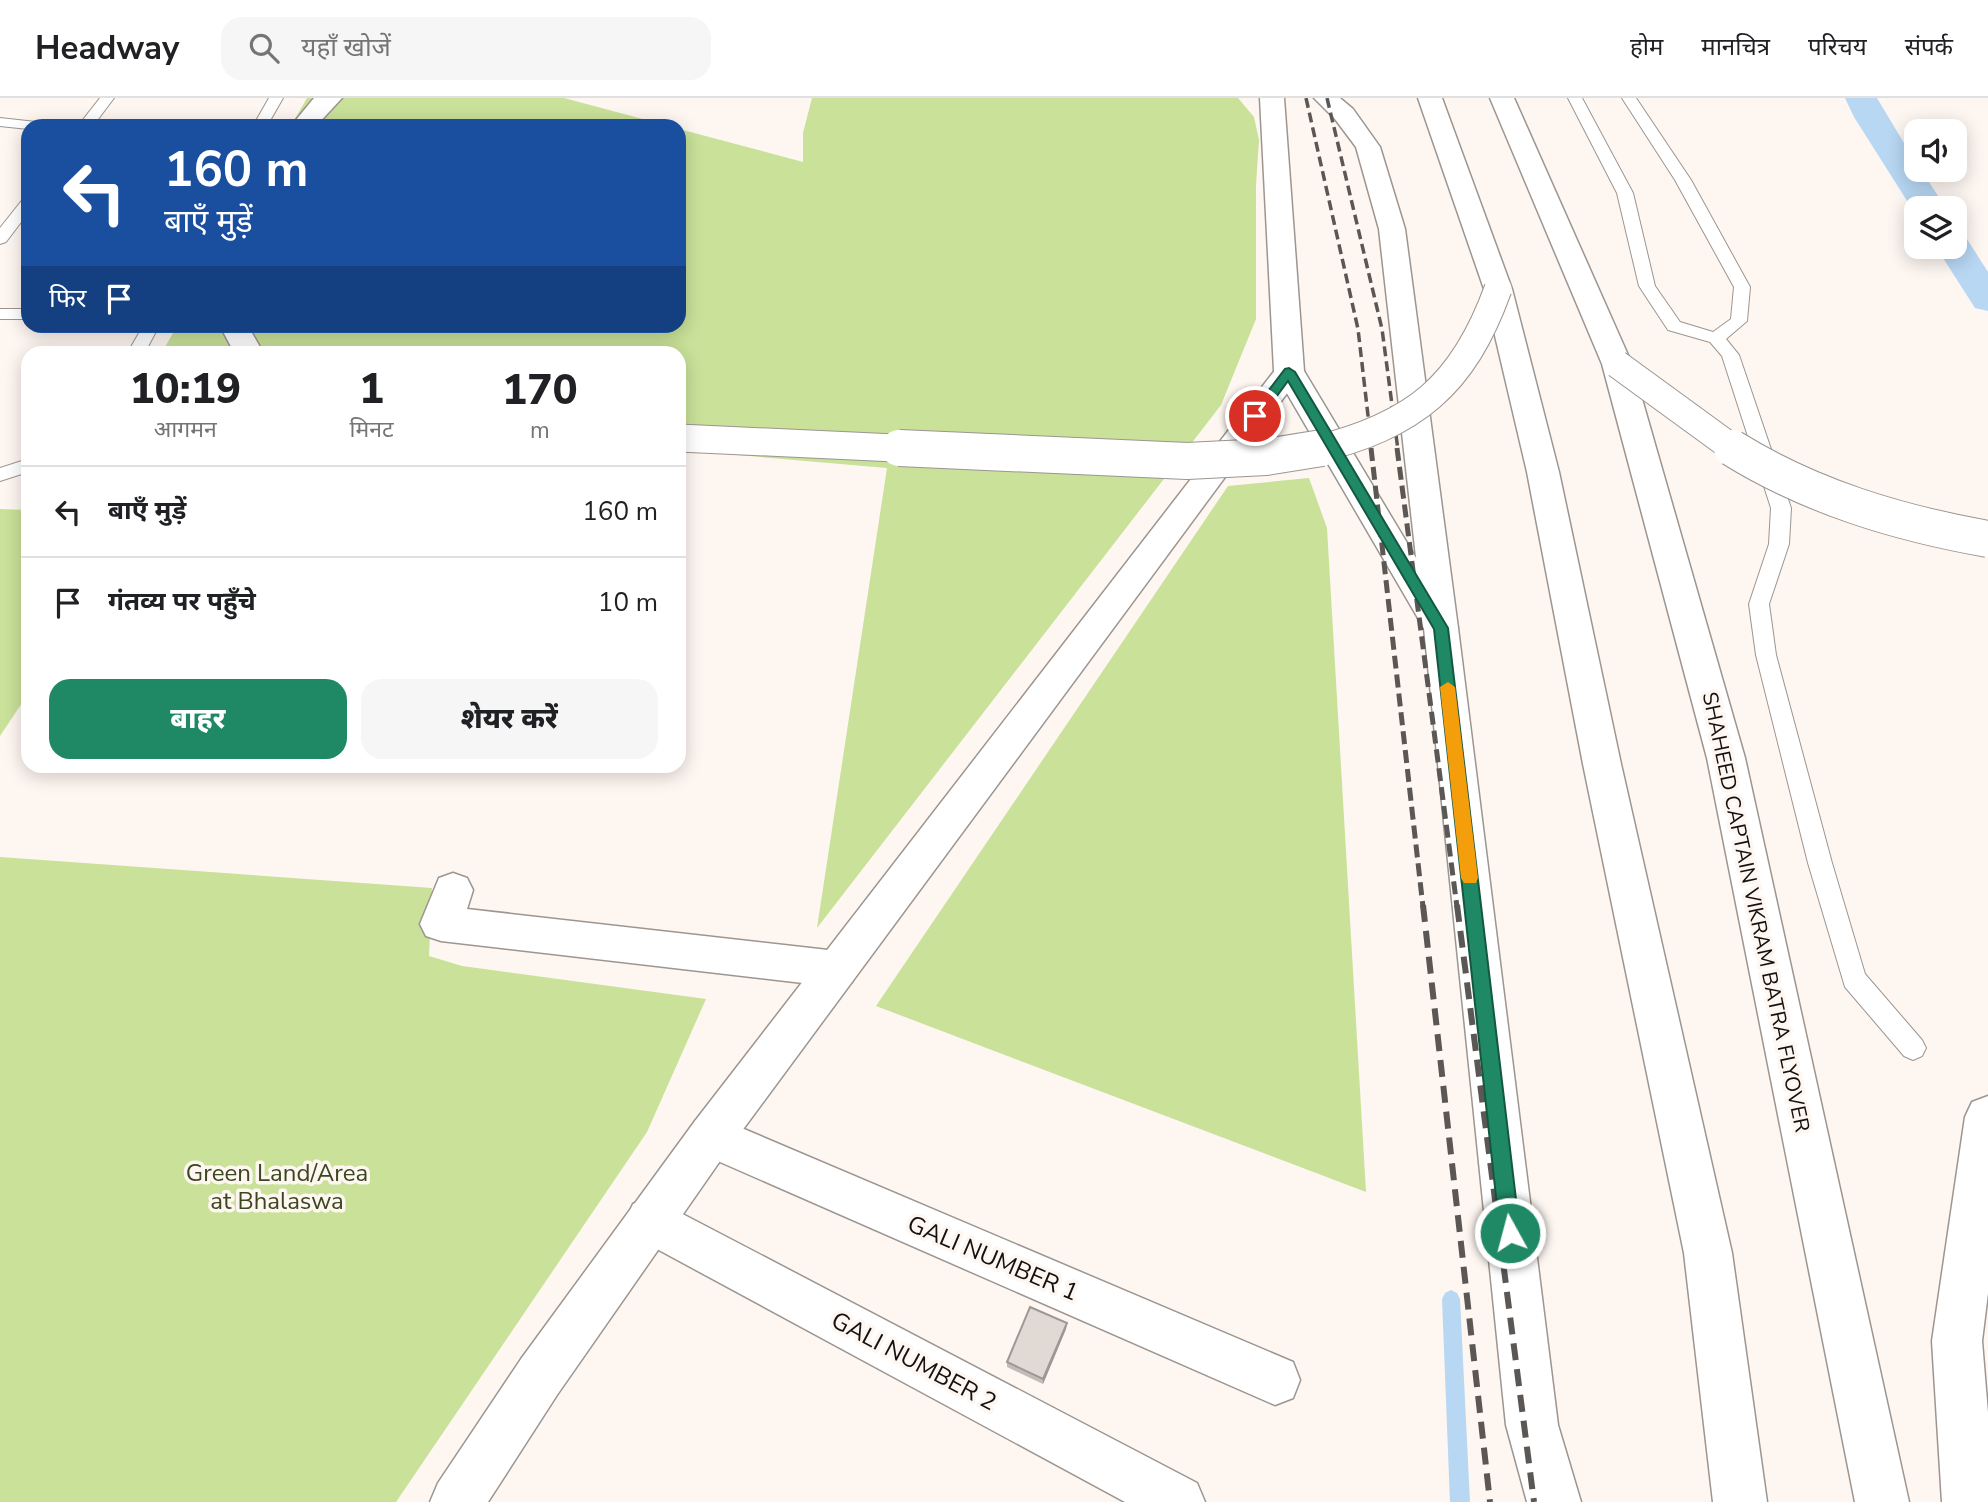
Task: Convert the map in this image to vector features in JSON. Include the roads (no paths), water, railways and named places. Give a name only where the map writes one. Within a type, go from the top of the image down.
[{"type":"main road","points":[[309,119],[330,98]]},
{"type":"main road","points":[[1272,98],[1289,372],[1441,628]]},
{"type":"main road","points":[[1326,98],[1344,114],[1368,147],[1392,229],[1441,628],[1532,1425],[1554,1502]]},
{"type":"main road","points":[[1430,98],[1498,289],[1543,472],[1602,765],[1709,1253],[1740,1502]]},
{"type":"main road","name":"SHAHEED CAPTAIN VIKRAM BATRA FLYOVER","points":[[1502,98],[1617,364],[1726,758],[1882,1502]]},
{"type":"main road","points":[[686,438],[1187,461],[1240,461],[1293,456],[1334,447],[1418,408],[1451,380],[1471,352],[1498,289]]},
{"type":"main road","points":[[1617,364],[1694,423],[1745,456],[1804,486],[1870,512],[1941,531],[1988,539]]},
{"type":"main road","points":[[457,1502],[539,1377],[711,1136],[1289,372]]},
{"type":"main road","points":[[453,890],[441,924],[837,969]]},
{"type":"main road","points":[[1969,1502],[1958,1341],[1988,1117]]},
{"type":"main road","name":"GALI NUMBER 1","points":[[711,1136],[1275,1380]]},
{"type":"main road","name":"GALI NUMBER 2","points":[[650,1220],[1178,1502]]},
{"type":"lane","points":[[90,119],[107,98]]},
{"type":"lane","points":[[264,119],[276,98]]},
{"type":"lane","points":[[1575,98],[1625,193],[1647,286],[1674,326],[1716,338],[1730,355],[1781,508],[1779,544],[1759,604],[1766,655],[1820,863],[1854,979],[1913,1048]]},
{"type":"lane","points":[[1629,98],[1683,180],[1742,287],[1739,321],[1716,338]]},
{"type":"lane","points":[[0,122],[21,124]]},
{"type":"lane","points":[[0,239],[21,211]]},
{"type":"lane","points":[[0,314],[21,314]]},
{"type":"lane","points":[[0,475],[21,468]]},
{"type":"lane","points":[[0,482],[21,483]]},
{"type":"waterway","points":[[1861,98],[1870,117],[1921,196]]},
{"type":"waterway","points":[[1962,259],[1988,300]]},
{"type":"waterway","points":[[1451,1299],[1460,1502]]},
{"type":"railway","points":[[1306,98],[1358,329],[1372,450]]},
{"type":"railway","points":[[1327,98],[1382,329],[1398,450]]},
{"type":"railway","points":[[1371,448],[1423,907]]},
{"type":"railway","points":[[1397,448],[1457,907]]},
{"type":"railway","points":[[1423,905],[1490,1502]]},
{"type":"railway","points":[[1457,905],[1534,1502]]},
{"type":"park label","name":"Green Land/Area at Bhalaswa","points":[[277,1187]]}]
